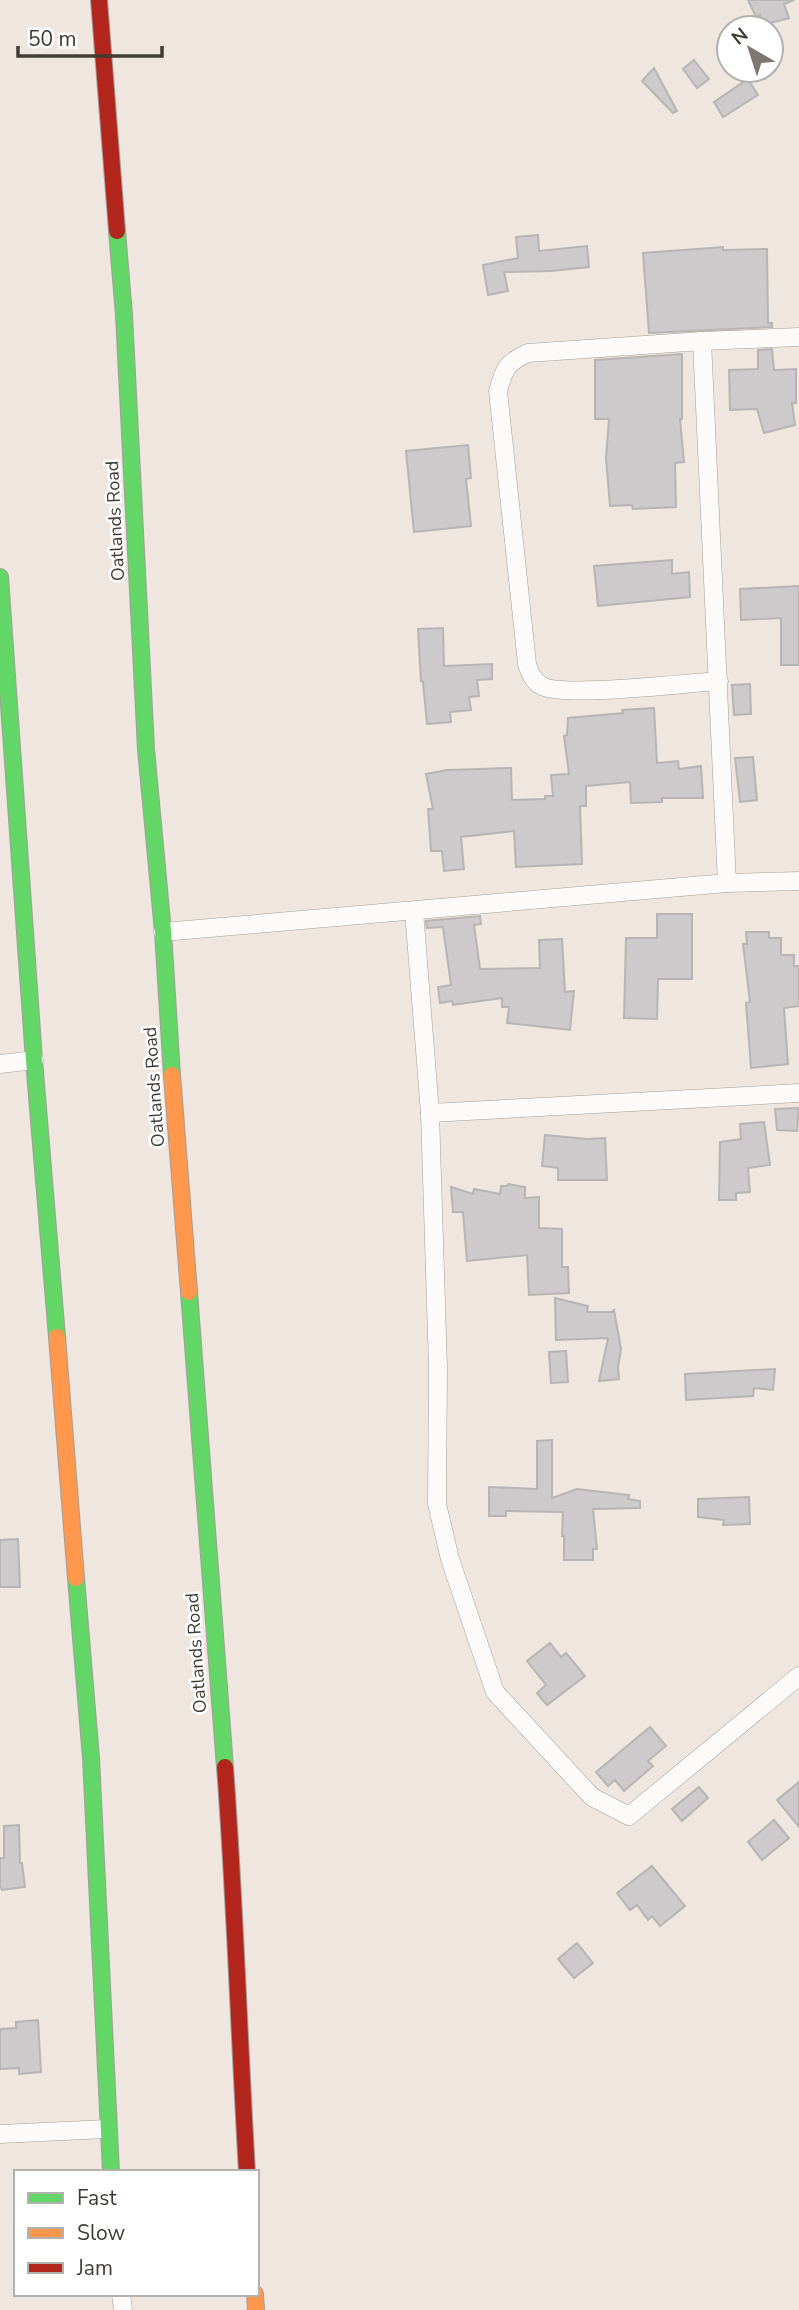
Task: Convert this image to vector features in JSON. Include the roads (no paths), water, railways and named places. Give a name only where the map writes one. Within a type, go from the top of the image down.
[{"type":"street","name":"Oatlands Road","points":[[99,0],[124,316],[146,749],[163,932],[233,1878],[237,2012],[247,2170]]},
{"type":"street","points":[[719,681],[569,691],[543,687],[532,678],[527,664],[498,391],[503,372],[513,360],[528,353],[799,337]]},
{"type":"street","points":[[702,341],[727,883]]},
{"type":"street","points":[[0,577],[4,684],[91,1758],[111,2170]]},
{"type":"street","points":[[163,932],[727,883],[799,881]]},
{"type":"street","points":[[414,911],[430,1113],[438,1368],[437,1504],[450,1559],[495,1692],[592,1797],[629,1816],[799,1676]]},
{"type":"street","points":[[0,1064],[34,1060]]},
{"type":"street","points":[[430,1113],[799,1093]]},
{"type":"street","points":[[0,2134],[107,2129]]}]
